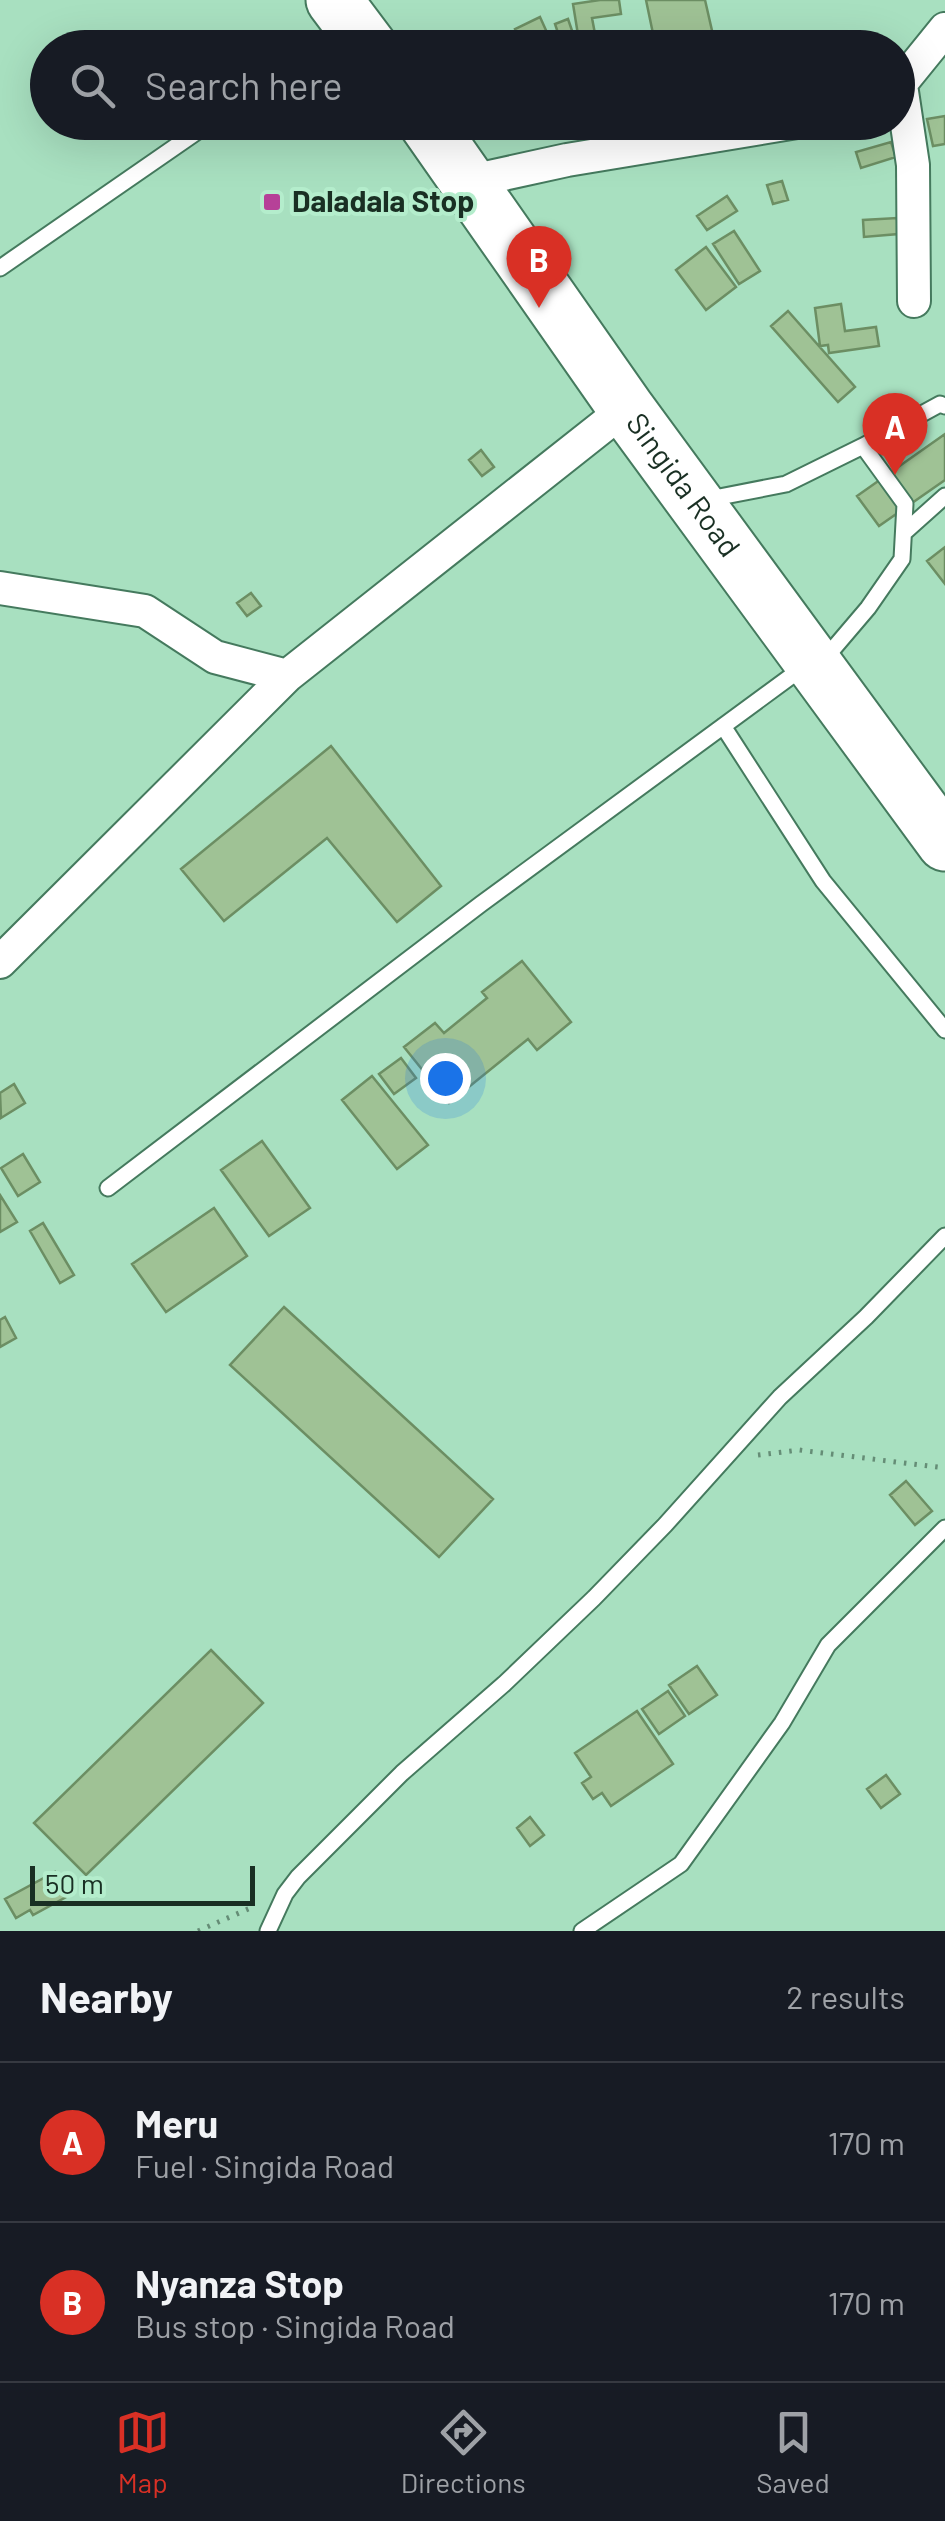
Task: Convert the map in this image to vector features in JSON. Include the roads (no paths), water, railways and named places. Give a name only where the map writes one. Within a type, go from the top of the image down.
[{"type":"highway","points":[[334,0],[356,30]]},
{"type":"highway","name":"Singida Road","points":[[439,140],[626,408],[945,843]]},
{"type":"street","points":[[915,66],[945,29]]},
{"type":"street","points":[[468,182],[566,160],[688,140]]},
{"type":"street","points":[[908,140],[913,166],[914,302]]},
{"type":"street","points":[[0,962],[287,676],[626,408]]},
{"type":"street","points":[[0,588],[145,611],[215,657],[287,676]]},
{"type":"lane","points":[[0,268],[184,140]]},
{"type":"lane","points":[[695,500],[786,484],[915,416],[940,404],[945,406]]},
{"type":"lane","points":[[108,1188],[481,904],[814,664],[884,586],[902,559],[905,504],[863,446]]},
{"type":"lane","points":[[906,532],[945,496]]},
{"type":"lane","points":[[723,726],[823,882],[945,1030]]},
{"type":"lane","points":[[268,1931],[285,1894],[298,1877],[402,1774],[594,1598],[780,1397],[866,1318],[945,1236]]},
{"type":"lane","points":[[582,1931],[681,1864],[782,1724],[828,1645],[945,1528]]},
{"type":"place","name":"Daladala Stop","points":[[272,202]]},
{"type":"place","name":"Nyanza Stop","points":[[539,308]]},
{"type":"place","name":"Meru","points":[[895,475]]}]
